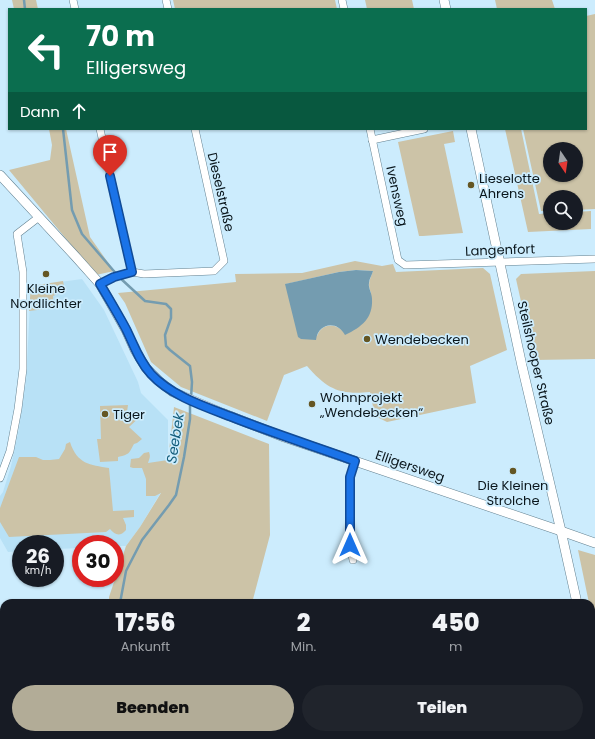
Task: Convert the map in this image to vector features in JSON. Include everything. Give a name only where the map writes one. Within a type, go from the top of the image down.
[{"type":"street","points":[[100,130],[132,272],[114,277],[100,284]]},
{"type":"street","name":"Dieselstraße","points":[[132,272],[144,274],[214,271],[224,260],[195,130]]},
{"type":"street","name":"Ivensweg","points":[[370,130],[398,260],[405,265]]},
{"type":"street","points":[[372,140],[419,130]]},
{"type":"street","name":"Steilshooper Straße","points":[[471,130],[522,366],[576,599]]},
{"type":"street","name":"Elligersweg","points":[[0,175],[100,284],[146,368],[160,382],[174,392],[200,404],[284,437],[595,543]]},
{"type":"street","points":[[0,478],[10,451],[18,410],[23,369],[23,272],[17,234],[39,217]]},
{"type":"street","name":"Langenfort","points":[[405,265],[595,259]]},
{"type":"street","points":[[353,560],[350,545],[350,477],[355,461]]},
{"type":"shaded area","points":[[12,0],[36,0],[38,8],[14,8]]},
{"type":"shaded area","points":[[173,0],[335,0],[337,8],[175,8]]},
{"type":"shaded area","points":[[365,0],[412,0],[414,8],[367,8]]},
{"type":"shaded area","points":[[495,0],[552,0],[555,8],[497,8]]},
{"type":"shaded area","points":[[595,14],[595,209],[583,210],[583,190],[543,190],[543,211],[541,211],[523,130],[587,130],[587,16]]},
{"type":"shaded area","points":[[49,130],[66,130],[90,237],[114,271],[96,275],[9,170],[50,160],[52,145]]},
{"type":"shaded area","points":[[505,130],[521,130],[539,214],[543,214],[543,230],[570,230],[528,232]]},
{"type":"shaded area","points":[[453,131],[455,142],[444,144],[463,233],[419,236],[398,142]]},
{"type":"shaded area","points":[[591,211],[591,229],[583,229],[583,212]]},
{"type":"shaded area","points":[[355,261],[382,266],[393,264],[396,272],[483,268],[490,274],[507,350],[470,366],[476,403],[387,422],[375,416],[370,392],[359,393],[334,389],[321,380],[307,366],[284,375],[267,421],[181,387],[151,362],[125,303],[118,293],[236,282],[235,274],[302,273]],"holes":[[[356,270],[373,271],[369,284],[371,293],[343,331],[332,325],[321,329],[317,336],[286,284],[339,272]]]},
{"type":"shaded area","points":[[356,270],[373,271],[369,280],[372,306],[371,312],[365,321],[357,329],[345,335],[342,330],[337,327],[328,326],[320,330],[317,334],[316,340],[301,339],[298,337],[285,284],[339,272]]},
{"type":"shaded area","points":[[595,271],[595,359],[534,360],[516,279],[521,274]]},
{"type":"shaded area","points":[[82,279],[104,310],[138,382],[141,393],[168,420],[168,460],[161,492],[140,527],[126,546],[124,546],[124,535],[72,535],[72,548],[64,549],[64,535],[12,535],[12,552],[8,552],[0,538],[0,496],[3,492],[11,466],[19,428],[26,381],[31,286]]},
{"type":"shaded area","points":[[63,281],[65,291],[53,296],[54,308],[29,311],[31,286]]},
{"type":"shaded area","points":[[128,405],[127,412],[135,411],[143,414],[129,427],[142,439],[134,444],[128,453],[118,457],[118,461],[100,462],[97,439],[101,439],[100,406]]},
{"type":"shaded area","points":[[174,407],[269,444],[270,535],[253,599],[109,599],[112,587],[124,587],[124,552],[126,546],[140,527],[161,493],[155,496],[146,496],[146,479],[142,468],[130,467],[131,459],[139,458],[144,453],[149,452],[150,457],[148,463],[168,460]]},
{"type":"shaded area","points":[[70,442],[76,455],[85,462],[96,466],[109,468],[113,511],[134,510],[134,517],[123,518],[126,525],[126,530],[122,534],[116,534],[110,529],[106,532],[12,535],[12,537],[9,537],[0,522],[0,508],[19,457],[36,457],[43,460],[59,459],[65,449],[66,444]]},
{"type":"shaded area","points":[[578,550],[595,555],[595,599],[588,599]]},
{"type":"waterway","name":"Seebek","points":[[24,0],[25,8]]},
{"type":"waterway","name":"Seebek","points":[[63,130],[72,210],[82,234],[119,277],[145,301],[166,304],[171,309],[171,318],[165,335],[166,346],[190,366],[192,382],[191,398]]},
{"type":"waterway","name":"Seebek","points":[[121,599],[126,571],[142,540],[176,495],[190,419],[190,403]]},
{"type":"place","name":"Lieselotte Ahrens","points":[[471,185]]},
{"type":"place","name":"Kleine Nordlichter","points":[[46,274]]},
{"type":"place","name":"Wendebecken","points":[[367,339]]},
{"type":"place","name":"Wohnprojekt „Wendebecken“","points":[[312,404]]},
{"type":"place","name":"Tiger","points":[[105,414]]},
{"type":"place","name":"Die Kleinen Strolche","points":[[513,471]]},
{"type":"route","points":[[110,176],[132,272],[114,277],[100,284],[146,368],[160,382],[183,397],[284,437],[355,461],[350,477],[350,545]]}]
